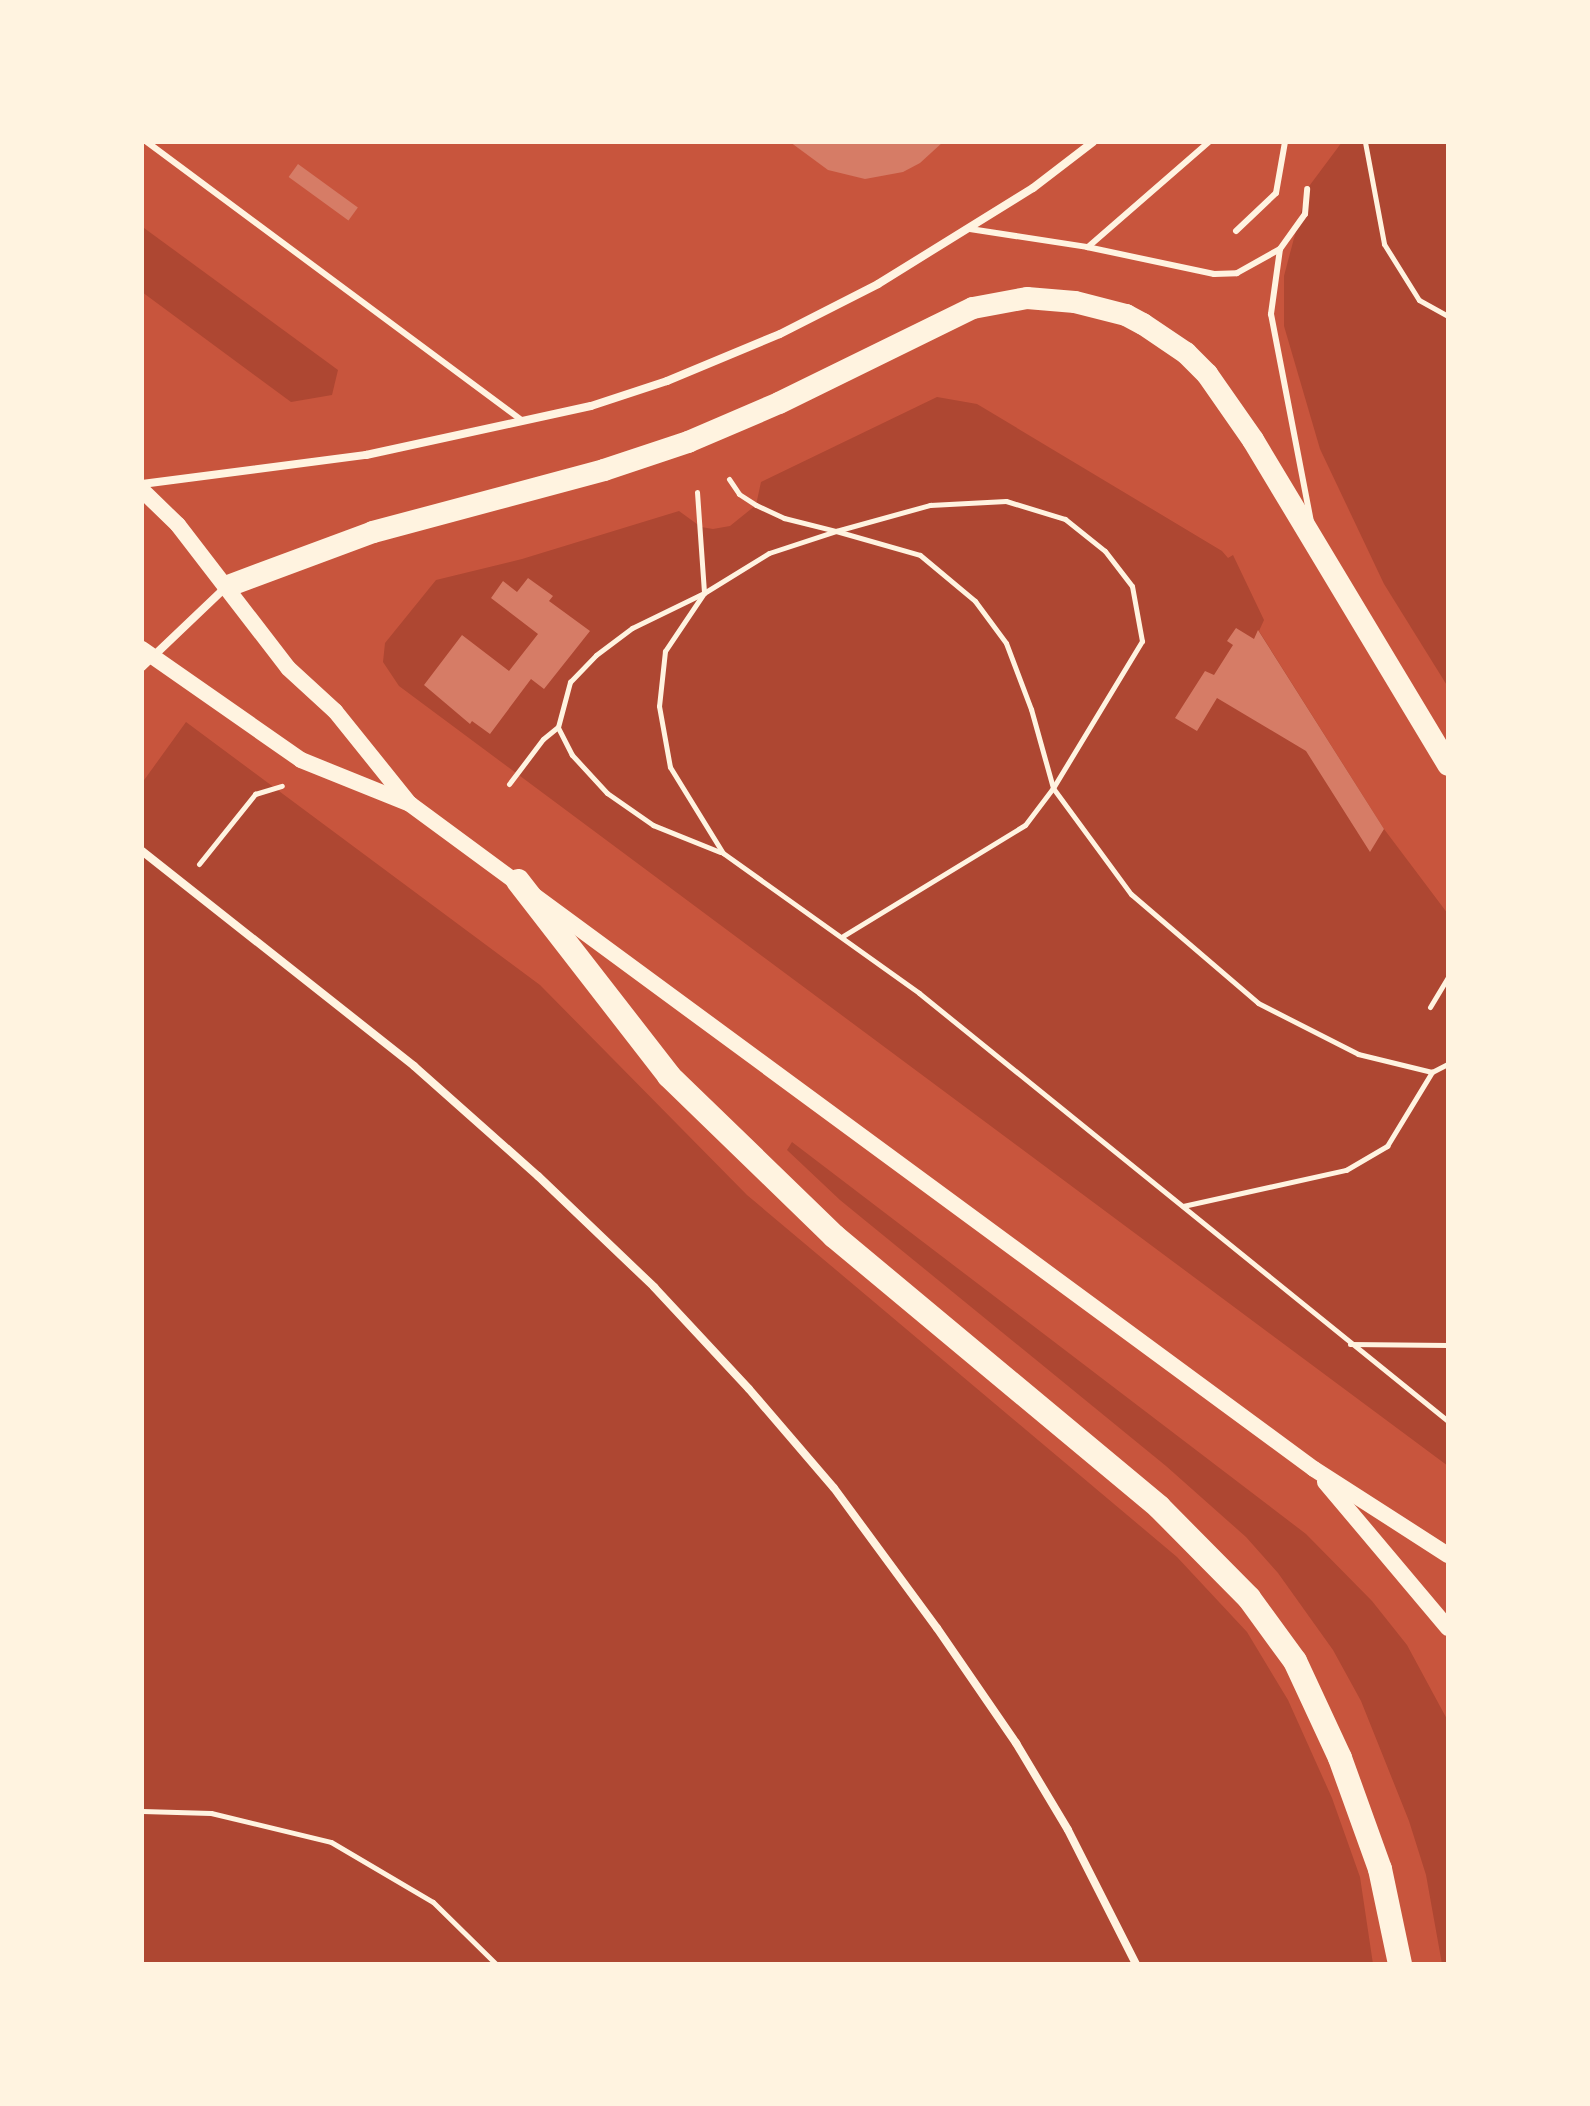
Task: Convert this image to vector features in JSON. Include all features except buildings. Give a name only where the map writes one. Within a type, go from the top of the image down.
[{"type":"highway","points":[[228,586],[373,532],[589,474],[688,442],[779,403],[973,308],[1027,298],[1075,302],[1126,315],[1186,353],[1207,374],[1253,440],[1317,552],[1448,765]]},
{"type":"highway","points":[[518,881],[669,1076],[834,1236],[1159,1507],[1249,1598],[1295,1661],[1340,1758],[1380,1869],[1400,1964]]},
{"type":"main road","points":[[142,490],[178,525],[228,586],[288,668],[335,711],[410,804]]},
{"type":"main road","points":[[145,657],[301,760],[410,804],[1314,1469],[1448,1555]]},
{"type":"main road","points":[[1314,1469],[1448,1628]]},
{"type":"street","points":[[142,484],[352,458],[591,406],[718,361],[864,291],[970,229],[1033,188],[1093,142]]},
{"type":"street","points":[[145,657],[228,586]]},
{"type":"street","points":[[142,851],[414,1066],[538,1176],[654,1287],[749,1389],[834,1488],[937,1628],[1016,1743],[1075,1843],[1136,1964]]},
{"type":"lane","points":[[147,142],[522,420]]},
{"type":"lane","points":[[1087,247],[1209,142]]},
{"type":"lane","points":[[1236,231],[1276,193],[1285,142]]},
{"type":"lane","points":[[970,229],[1087,247],[1214,274],[1237,273],[1280,249],[1305,214],[1307,189]]},
{"type":"lane","points":[[1280,249],[1271,314],[1317,552]]},
{"type":"path","points":[[1365,142],[1384,244],[1419,300],[1448,316]]},
{"type":"path","points":[[729,479],[739,494],[784,518],[920,555],[975,601],[1006,643],[1031,709],[1053,788],[1131,894],[1258,1003],[1358,1054],[1432,1072]]},
{"type":"path","points":[[697,492],[704,593],[665,651],[659,706],[670,767],[723,853]]},
{"type":"path","points":[[509,784],[543,739],[558,727],[570,682],[596,655],[632,628],[704,593],[769,553],[930,505],[1006,501],[1065,519],[1105,551],[1132,586],[1142,641],[1053,788],[1025,825],[843,936]]},
{"type":"path","points":[[558,727],[572,755],[607,793],[653,825],[723,853],[843,936],[919,993],[1448,1421]]},
{"type":"path","points":[[199,864],[255,794],[282,787],[289,776]]},
{"type":"path","points":[[1430,1007],[1448,977]]},
{"type":"path","points":[[1182,1206],[1346,1170],[1387,1146],[1432,1072],[1448,1064]]},
{"type":"path","points":[[1350,1344],[1448,1345]]},
{"type":"path","points":[[142,1811],[211,1813],[331,1842],[433,1902],[496,1964]]},
{"type":"shaded area","points":[[1342,142],[1448,142],[1448,687],[1384,584],[1320,449],[1284,326],[1284,276],[1307,189]]},
{"type":"shaded area","points":[[144,228],[338,370],[332,395],[291,402],[142,292]]},
{"type":"shaded area","points":[[937,397],[977,404],[1222,551],[1228,558],[1233,555],[1264,620],[1259,631],[1384,829],[1448,914],[1448,1466],[399,686],[383,662],[385,643],[436,580],[522,559],[679,511],[701,527],[713,529],[730,526],[756,505],[761,482]]},
{"type":"shaded area","points":[[186,722],[540,985],[747,1195],[1177,1557],[1247,1632],[1288,1700],[1332,1798],[1360,1877],[1373,1964],[142,1964],[142,783]]},
{"type":"shaded area","points":[[792,1142],[1306,1534],[1372,1601],[1407,1645],[1448,1721],[1448,1964],[1442,1964],[1426,1875],[1409,1821],[1361,1701],[1333,1650],[1278,1573],[1246,1537],[1166,1466],[840,1200],[787,1150]]}]
